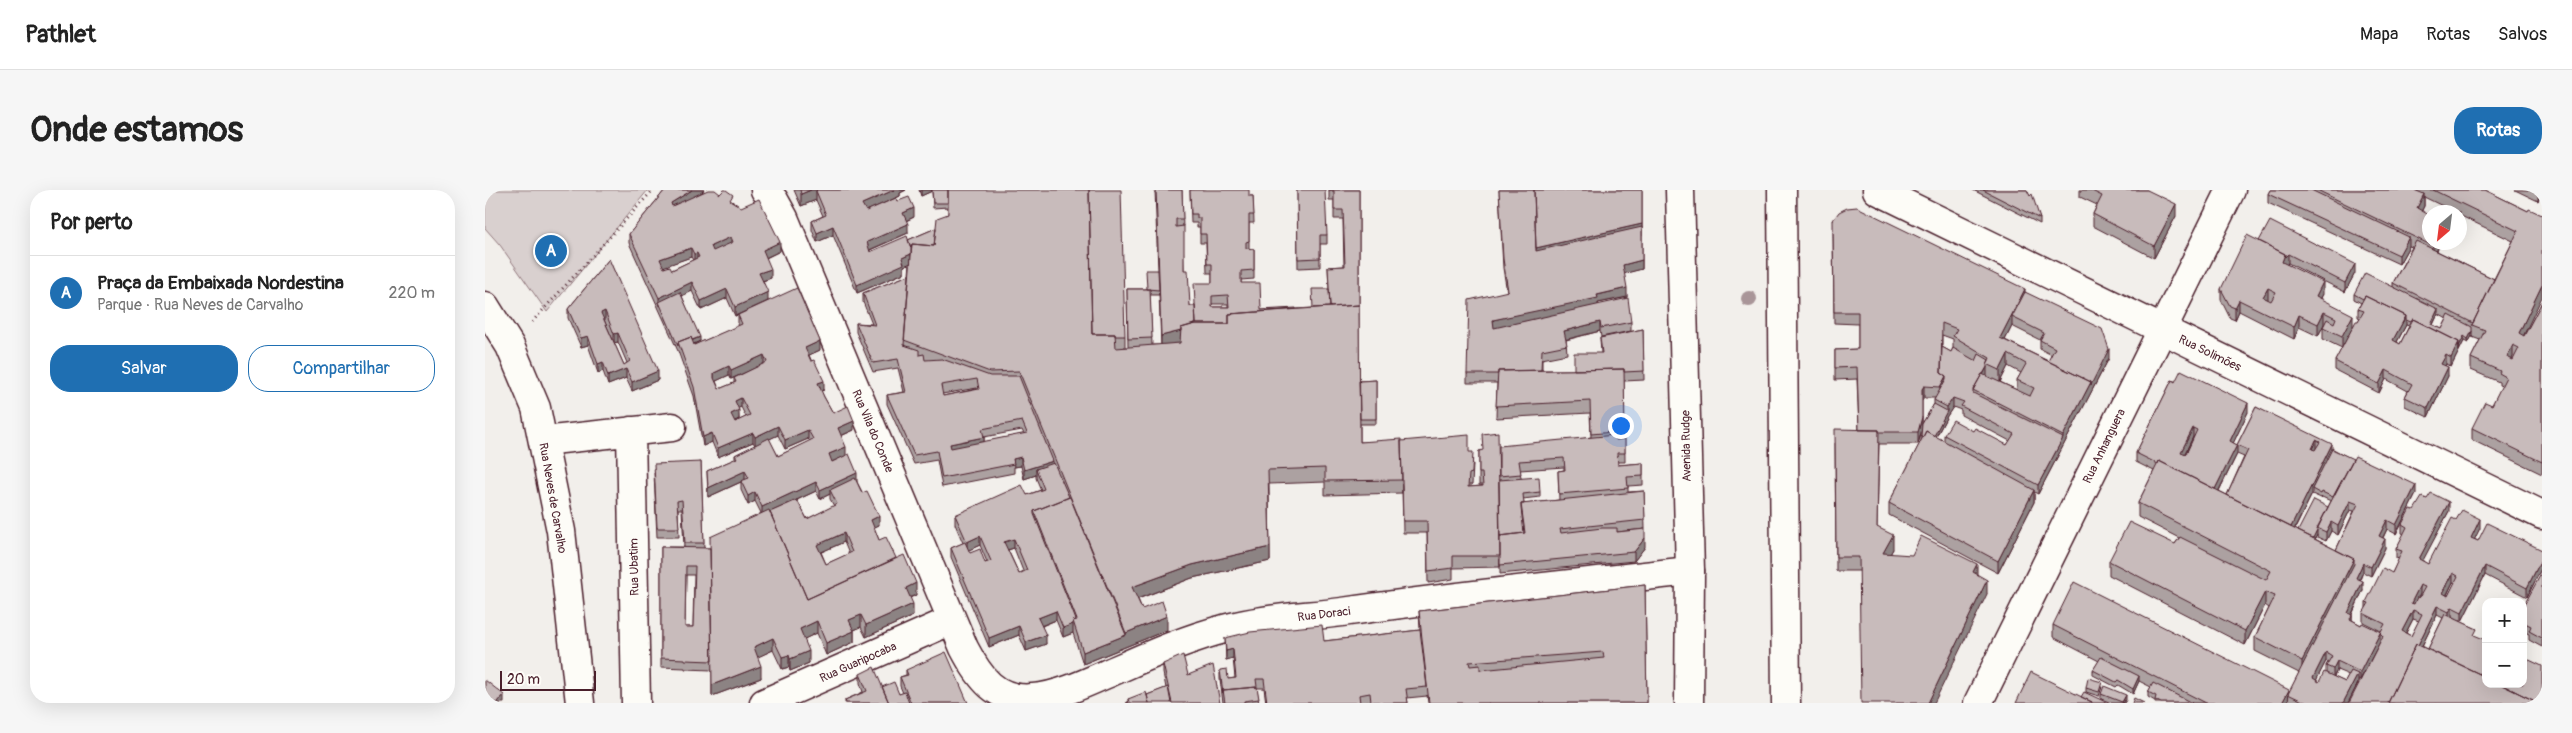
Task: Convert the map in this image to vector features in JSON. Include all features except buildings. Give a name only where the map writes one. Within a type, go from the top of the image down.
[{"type":"street","name":"Rua Vila do Conde","points":[[765,190],[774,200],[784,218],[952,620],[977,673]]},
{"type":"street","name":"Avenida Rudge","points":[[1680,190],[1690,571],[1689,703]]},
{"type":"street","points":[[1782,190],[1786,703]]},
{"type":"street","name":"Rua Solimões","points":[[1877,190],[2542,516]]},
{"type":"street","name":"Rua Anhanguera","points":[[1978,703],[2231,190]]},
{"type":"street","name":"Rua Neves de Carvalho","points":[[485,306],[510,346],[536,408],[561,531],[580,703]]},
{"type":"street","points":[[543,440],[672,426]]},
{"type":"street","name":"Rua Ubatim","points":[[631,431],[637,703]]},
{"type":"street","name":"Rua Doraci","points":[[977,673],[987,684],[1000,692],[1018,698],[1033,698],[1095,678],[1143,658],[1226,628],[1393,604],[1690,571]]},
{"type":"street","name":"Rua Guaripocaba","points":[[764,703],[952,620]]},
{"type":"path","points":[[510,346],[653,190]]},
{"type":"shaded area","points":[[485,190],[648,190],[547,312],[500,245],[485,228]]},
{"type":"place","name":"Praça da Embaixada Nordestina","points":[[551,251]]}]
